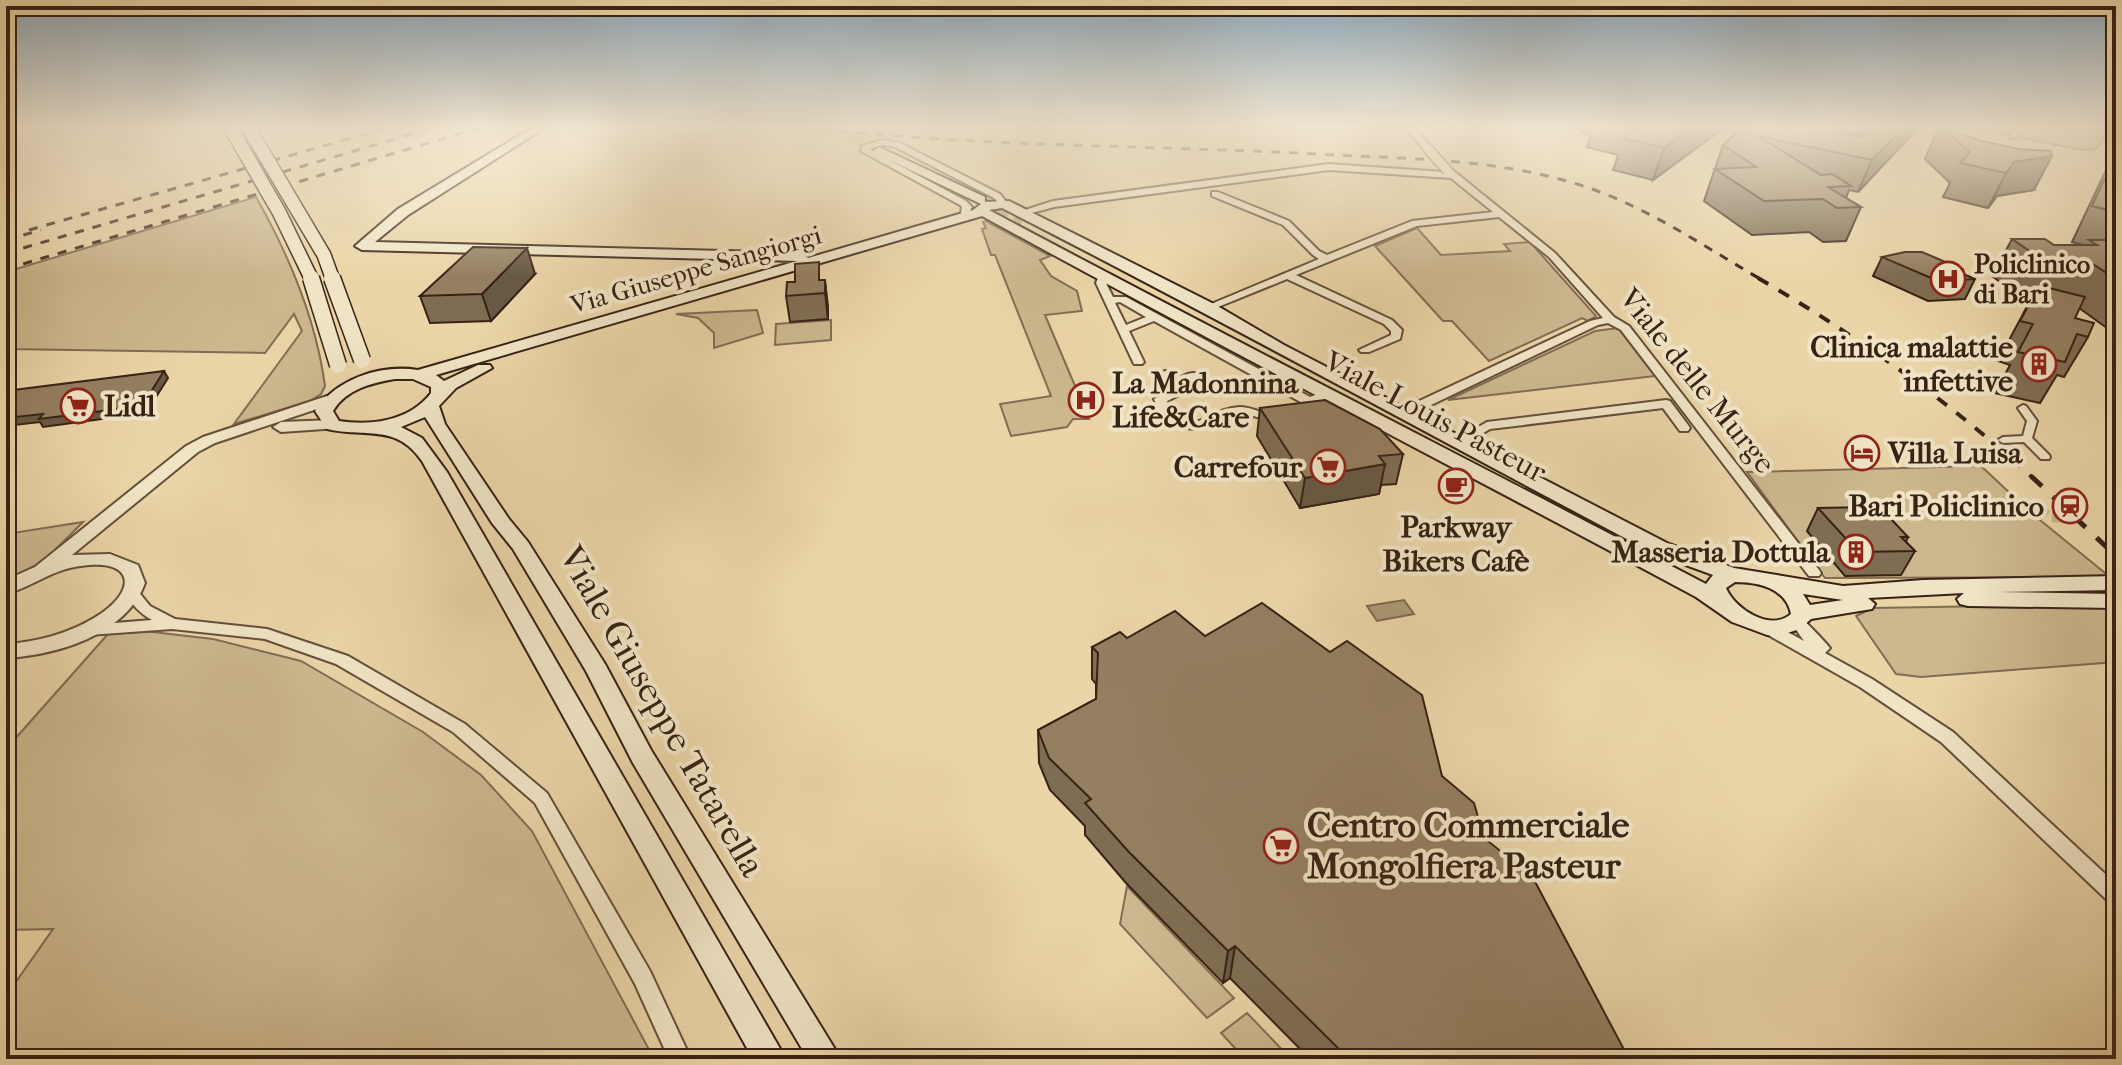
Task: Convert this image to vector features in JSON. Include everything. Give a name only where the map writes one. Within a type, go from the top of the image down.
[{"type":"main road","points":[[259,177],[298,244],[316,286],[338,365],[334,396],[324,411],[333,425],[392,429],[406,433],[420,446],[542,653],[770,1059]]},
{"type":"main road","points":[[278,177],[319,244],[346,308],[362,360],[370,368],[394,374]]},
{"type":"main road","points":[[460,177],[403,212],[362,246],[785,263]]},
{"type":"main road","points":[[935,177],[1278,348]]},
{"type":"main road","points":[[1001,210],[1231,334],[1329,393]]},
{"type":"main road","name":"Via Giuseppe Sangiorgi","points":[[394,374],[423,374],[785,263],[837,254],[963,217],[1001,210]]},
{"type":"main road","name":"Via Giuseppe Sangiorgi","points":[[363,429],[400,422],[465,376],[510,358],[1001,210]]},
{"type":"main road","name":"Viale Louis Pasteur","points":[[1001,210],[1104,275],[1209,334],[1329,393],[1704,592],[1746,620],[1760,625]]},
{"type":"main road","name":"Viale Louis Pasteur","points":[[1001,210],[1209,307],[1278,348],[1660,548],[1732,575],[1749,575],[1772,582]]},
{"type":"main road","points":[[334,396],[394,374]]},
{"type":"main road","name":"Viale Giuseppe Tatarella","points":[[423,374],[439,385],[434,399],[436,424],[502,523],[521,546],[597,670],[642,756],[825,1059]]},
{"type":"main road","points":[[1722,605],[1715,588],[1718,581],[1732,575]]},
{"type":"main road","points":[[1772,582],[1850,599],[2116,601]]},
{"type":"main road","points":[[1772,582],[1797,599],[1800,617]]},
{"type":"main road","points":[[1760,625],[1787,626],[1800,617],[1850,599],[1923,587],[2116,583]]},
{"type":"street","name":"Viale Louis Pasteur","points":[[913,177],[963,203],[967,207],[963,217]]},
{"type":"street","name":"Viale Louis Pasteur","points":[[959,177],[997,196],[1001,210]]},
{"type":"street","points":[[1001,210],[1253,177]]},
{"type":"street","name":"Viale delle Murge","points":[[1454,177],[1542,248],[1610,319],[1625,328],[1814,573]]},
{"type":"street","points":[[1215,194],[1286,223],[1316,253],[1327,259]]},
{"type":"street","points":[[1209,307],[1415,223],[1501,214]]},
{"type":"street","points":[[1104,275],[1101,283],[1138,362]]},
{"type":"street","points":[[1287,275],[1388,322],[1397,330],[1396,337],[1365,350]]},
{"type":"street","points":[[1109,300],[1122,299],[1310,402]]},
{"type":"street","points":[[1123,330],[1155,317]]},
{"type":"street","points":[[1404,413],[1594,323],[1610,319]]},
{"type":"street","points":[[1166,374],[1181,381],[1193,375],[1202,381],[1160,399],[1167,417],[1186,428],[1198,427],[1235,411],[1276,417],[1329,393]]},
{"type":"street","points":[[6,588],[41,571],[179,459],[209,440],[334,396]]},
{"type":"street","points":[[1459,442],[1487,426],[1664,401],[1684,428]]},
{"type":"street","points":[[2023,408],[2032,421],[2027,439]]},
{"type":"street","points":[[179,459],[272,429],[307,424],[333,425]]},
{"type":"street","points":[[2003,440],[2027,439],[2045,457]]},
{"type":"street","points":[[93,531],[93,545],[101,559]]},
{"type":"street","points":[[6,651],[35,648],[84,631],[114,612],[132,593],[136,582],[135,573],[128,565],[101,559],[41,571]]},
{"type":"street","points":[[132,593],[145,610],[172,624]]},
{"type":"street","points":[[1800,617],[1810,638],[1866,683]]},
{"type":"street","points":[[84,631],[172,624],[267,634],[342,660],[459,728],[541,798],[643,978],[680,1059]]},
{"type":"street","points":[[1760,625],[1794,640],[1866,683],[1947,737],[2116,896]]},
{"type":"shaded area","points":[[256,197],[300,288],[315,336],[325,386],[321,394],[310,401],[234,424],[302,331],[294,314],[265,353],[6,349],[6,272]]},
{"type":"shaded area","points":[[983,222],[1050,256],[1040,260],[1051,276],[1077,291],[1082,311],[1045,315],[1089,419],[1073,419],[1067,427],[1011,436],[1000,404],[1051,396],[995,255],[991,255],[982,229],[986,228]]},
{"type":"shaded area","points":[[1417,228],[1441,255],[1510,251],[1504,244],[1530,242],[1596,316],[1588,321],[1582,318],[1489,361],[1452,321],[1443,321],[1375,246]]},
{"type":"shaded area","points":[[757,310],[763,333],[714,348],[714,333],[698,318],[676,314]]},
{"type":"shaded area","points":[[831,320],[831,340],[775,345],[776,324]]},
{"type":"shaded area","points":[[1618,328],[1655,376],[1448,400],[1595,331]]},
{"type":"shaded area","points":[[1981,466],[2029,511],[2110,577],[1825,578],[1747,472]]},
{"type":"shaded area","points":[[83,522],[43,562],[6,580],[6,534]]},
{"type":"shaded area","points":[[1404,600],[1414,614],[1377,621],[1367,606]]},
{"type":"shaded area","points":[[2116,604],[2116,662],[1921,677],[1896,674],[1856,616],[1873,608]]},
{"type":"shaded area","points":[[127,629],[213,639],[301,661],[423,732],[481,775],[532,831],[654,1059],[6,1059],[6,996],[53,929],[6,930],[6,749],[108,634]]},
{"type":"shaded area","points":[[1127,886],[1234,998],[1207,1018],[1120,924]]},
{"type":"shaded area","points":[[1247,1013],[1291,1059],[1245,1059],[1221,1033]]},
{"type":"building","points":[[1727,177],[1836,177],[1851,186],[1828,187],[1861,207],[1837,208],[1823,199],[1764,201]]},
{"type":"building","points":[[2106,177],[2116,177],[2116,212],[2092,206]]},
{"type":"building","points":[[2012,239],[2045,239],[2054,245],[2097,245],[2089,240],[2116,240],[2116,279],[2088,261],[2044,261]]},
{"type":"building","points":[[473,247],[527,248],[482,294],[420,296]]},
{"type":"building","points":[[1922,252],[1962,269],[1955,271],[1975,279],[1938,281],[1882,257]]},
{"type":"building","points":[[819,262],[819,280],[825,280],[825,293],[786,296],[787,282],[795,282],[795,264]]},
{"type":"building","points":[[2049,288],[2085,297],[2075,318],[2094,323],[2088,337],[2077,334],[2065,362],[2018,352],[2033,324],[2020,321],[2033,297],[2044,299]]},
{"type":"building","name":"Lidl","points":[[164,371],[142,406],[39,419],[43,414],[6,418],[6,391]]},
{"type":"building","points":[[1325,400],[1380,429],[1403,454],[1379,456],[1385,464],[1305,478],[1260,408]]},
{"type":"building","points":[[1871,507],[1884,520],[1892,520],[1908,537],[1901,537],[1915,551],[1858,552],[1818,508]]},
{"type":"building","name":"Centro Commerciale Mongolfiera Pasteur","points":[[1262,603],[1330,652],[1347,641],[1422,695],[1442,776],[1474,803],[1484,838],[1532,876],[1629,1059],[1349,1059],[1235,946],[1228,951],[1128,851],[1085,803],[1091,799],[1049,758],[1038,730],[1096,699],[1098,653],[1092,647],[1120,632],[1127,638],[1175,611],[1205,636]]},
{"type":"tunnel","points":[[980,200],[1021,224]]},
{"type":"tunnel","points":[[2037,508],[2046,516],[2071,517]]},
{"type":"railway","points":[[29,230],[216,177]]},
{"type":"railway","points":[[6,253],[266,177]]},
{"type":"railway","points":[[6,269],[315,177]]},
{"type":"railway","points":[[1553,177],[1632,206],[1762,280]]},
{"type":"railway","points":[[6,240],[41,230]]},
{"type":"railway","points":[[1758,278],[1901,371],[1969,423],[2033,478]]},
{"type":"railway","points":[[2031,476],[2116,556]]},
{"type":"place","name":"Policlinico di Bari","points":[[1948,279]]},
{"type":"place","name":"Clinica malattie infettive","points":[[2039,364]]},
{"type":"place","name":"La Madonnina Life&Care","points":[[1086,400]]},
{"type":"place","name":"Lidl","points":[[78,406]]},
{"type":"place","name":"Villa Luisa","points":[[1862,453]]},
{"type":"place","name":"Carrefour","points":[[1328,467]]},
{"type":"place","name":"Parkway Bikers Cafè","points":[[1456,486]]},
{"type":"place","name":"Bari Policlinico","points":[[2070,506]]},
{"type":"place","name":"Masseria Dottula","points":[[1856,552]]},
{"type":"place","name":"Centro Commerciale Mongolfiera Pasteur","points":[[1281,846]]}]
